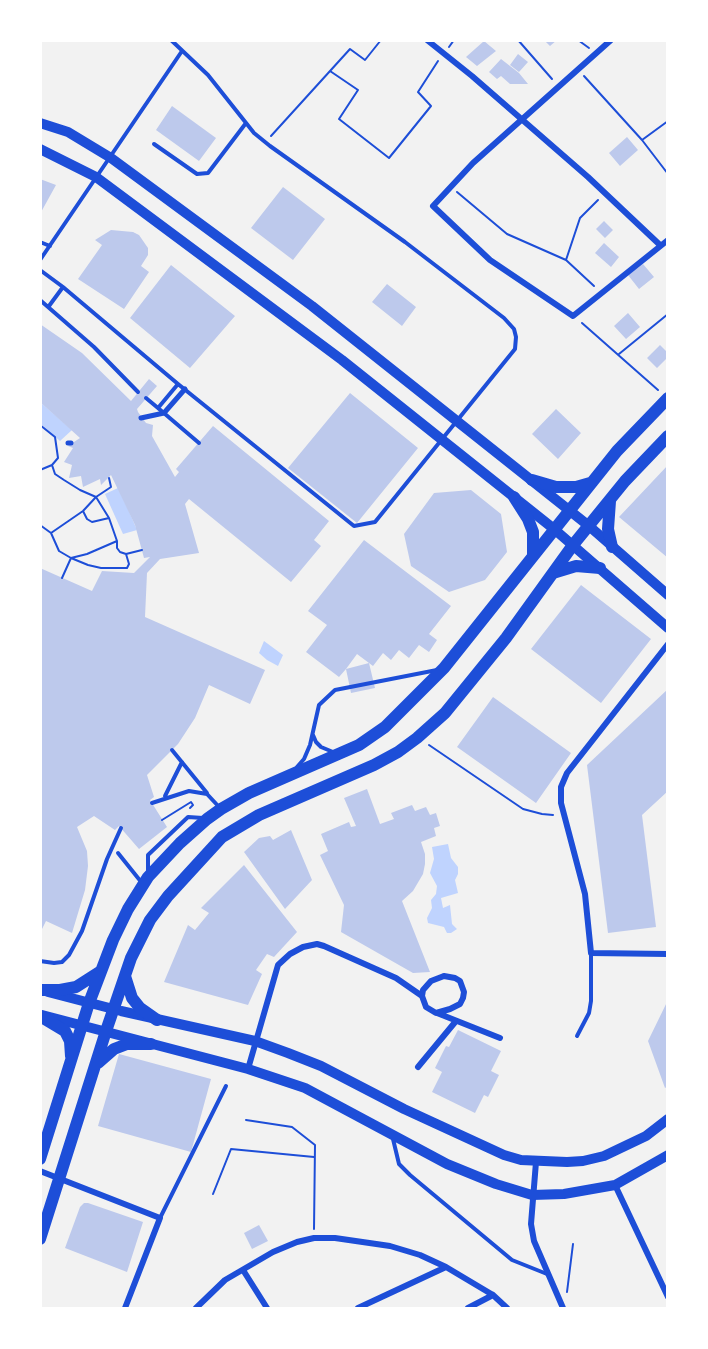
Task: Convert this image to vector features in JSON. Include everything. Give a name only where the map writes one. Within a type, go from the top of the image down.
[{"type":"main road","points":[[40,1160],[101,970],[113,940],[145,881],[180,843],[221,809],[359,745],[385,727],[444,668],[591,483],[667,398]]},
{"type":"main road","points":[[40,1239],[61,1179],[106,1031],[135,948],[150,920],[168,896],[222,837],[260,815],[374,765],[417,738],[445,712],[506,638],[573,545],[610,499],[668,436]]},
{"type":"main road","points":[[532,480],[556,487],[576,488],[591,483]]},
{"type":"main road","points":[[514,497],[528,519],[533,532],[533,556]]},
{"type":"main road","points":[[610,499],[608,529],[612,547]]},
{"type":"main road","points":[[553,573],[576,566],[600,568]]},
{"type":"main road","points":[[40,990],[76,987],[101,970]]},
{"type":"main road","points":[[125,976],[132,999],[157,1020]]},
{"type":"main road","points":[[40,1015],[65,1031],[70,1041],[72,1060]]},
{"type":"main road","points":[[95,1066],[114,1049],[128,1044],[151,1044]]},
{"type":"street","points":[[427,40],[521,119],[660,245]]},
{"type":"street","points":[[611,40],[473,163],[433,206],[490,260],[573,316],[668,240]]},
{"type":"street","points":[[40,123],[68,132],[111,158],[312,306],[589,526],[668,595]]},
{"type":"street","points":[[40,149],[96,177],[342,360],[554,529],[668,628]]},
{"type":"street","points":[[141,418],[164,413],[185,389]]},
{"type":"street","points":[[668,644],[567,773],[561,787],[561,803],[585,894],[591,953],[668,954]]},
{"type":"street","points":[[248,1069],[278,965],[290,954],[303,947],[317,944],[396,978],[422,996],[426,1006],[436,1012],[500,1038]]},
{"type":"street","points":[[422,996],[426,985],[444,976],[460,981],[464,992],[460,1004],[442,1012],[436,1012]]},
{"type":"street","points":[[40,990],[113,1010],[255,1041],[321,1066],[504,1155],[536,1162],[583,1161],[604,1156],[646,1136],[668,1119]]},
{"type":"street","points":[[40,1015],[248,1069],[305,1088],[447,1164],[496,1184],[532,1195],[564,1194],[615,1185],[668,1155]]},
{"type":"street","points":[[418,1067],[456,1021]]},
{"type":"street","points":[[536,1162],[531,1224],[534,1241],[563,1308]]},
{"type":"street","points":[[40,1171],[160,1218],[124,1308]]},
{"type":"street","points":[[615,1185],[668,1297]]},
{"type":"street","points":[[196,1308],[225,1280],[273,1252],[314,1238],[335,1238],[390,1246],[420,1255],[446,1266],[494,1295],[507,1308]]},
{"type":"street","points":[[358,1308],[446,1266]]},
{"type":"street","points":[[243,1270],[267,1308]]},
{"type":"street","points":[[468,1308],[494,1295]]},
{"type":"lane","points":[[40,270],[354,526],[375,522],[515,349],[514,329],[504,318],[405,242],[266,142],[246,123],[208,75],[171,40]]},
{"type":"lane","points":[[40,260],[182,51]]},
{"type":"lane","points":[[154,144],[197,174],[208,173],[246,123]]},
{"type":"lane","points":[[40,242],[50,246]]},
{"type":"lane","points":[[49,306],[63,287]]},
{"type":"lane","points":[[40,300],[94,347],[138,392]]},
{"type":"lane","points":[[158,408],[178,384]]},
{"type":"lane","points":[[146,398],[199,443]]},
{"type":"lane","points":[[291,775],[304,759],[313,734],[319,705],[335,690],[444,668]]},
{"type":"lane","points":[[313,734],[321,747],[340,754]]},
{"type":"lane","points":[[172,750],[221,809]]},
{"type":"lane","points":[[165,798],[182,762]]},
{"type":"lane","points":[[152,803],[189,791],[207,794]]},
{"type":"lane","points":[[40,961],[62,962],[69,955],[82,931],[121,828]]},
{"type":"lane","points":[[118,853],[145,881]]},
{"type":"lane","points":[[577,1036],[589,1013],[591,953]]},
{"type":"lane","points":[[160,1218],[226,1086]]},
{"type":"lane","points":[[392,1134],[399,1164],[410,1175],[512,1260],[547,1274]]},
{"type":"path","points":[[266,142],[350,49],[365,60],[381,40]]},
{"type":"path","points":[[330,71],[358,90],[339,119],[389,158],[431,106],[418,92],[454,40]]},
{"type":"path","points":[[518,40],[559,87]]},
{"type":"path","points":[[578,70],[642,140],[668,174]]},
{"type":"path","points":[[642,140],[668,121]]},
{"type":"path","points":[[451,187],[507,234],[566,260],[601,292]]},
{"type":"path","points":[[566,260],[580,218],[605,193]]},
{"type":"path","points":[[619,354],[668,314]]},
{"type":"path","points":[[573,316],[667,398]]},
{"type":"path","points":[[40,425],[55,437],[58,459],[40,471]]},
{"type":"path","points":[[52,465],[55,474],[96,497],[109,518],[120,552],[126,554],[142,550]]},
{"type":"path","points":[[51,533],[83,512],[96,497],[111,487],[109,478]]},
{"type":"path","points":[[83,512],[92,522],[109,518]]},
{"type":"path","points":[[40,525],[51,533],[59,551],[88,565],[101,568],[128,568],[126,554]]},
{"type":"path","points":[[62,578],[71,558],[117,541]]},
{"type":"path","points":[[429,745],[523,809],[542,814],[564,815]]},
{"type":"path","points":[[246,1120],[292,1127],[315,1145],[314,1238]]},
{"type":"path","points":[[213,1194],[231,1149],[314,1157]]},
{"type":"path","points":[[567,1298],[573,1244]]},
{"type":"water","points":[[40,402],[72,430],[60,441],[41,424]]},
{"type":"water","points":[[118,488],[137,530],[123,534],[105,494]]},
{"type":"water","points":[[264,641],[283,655],[278,666],[259,653]]},
{"type":"water","points":[[448,844],[451,858],[458,867],[455,880],[458,893],[441,898],[443,908],[450,905],[452,924],[457,929],[451,933],[447,933],[444,927],[428,923],[427,918],[437,886],[430,873],[434,859],[432,847]]},
{"type":"building","points":[[544,40],[557,40],[550,46]]},
{"type":"building","points":[[484,41],[496,51],[477,66],[466,57]]},
{"type":"building","points":[[518,54],[528,62],[519,72],[510,65]]},
{"type":"building","points":[[501,59],[519,73],[528,84],[510,84],[501,76],[497,79],[489,72]]},
{"type":"building","points":[[172,106],[216,138],[199,161],[156,130]]},
{"type":"building","points":[[627,137],[638,150],[620,166],[609,153]]},
{"type":"building","points":[[40,179],[56,185],[40,214]]},
{"type":"building","points":[[283,187],[325,219],[293,260],[251,228]]},
{"type":"building","points":[[604,221],[613,230],[605,238],[596,229]]},
{"type":"building","points":[[111,230],[133,232],[139,235],[148,248],[148,255],[141,266],[149,272],[124,309],[78,279],[102,245],[95,240]]},
{"type":"building","points":[[604,243],[619,257],[611,267],[595,253]]},
{"type":"building","points":[[643,264],[654,277],[639,289],[628,275]]},
{"type":"building","points":[[171,265],[235,316],[190,368],[130,318]]},
{"type":"building","points":[[387,284],[416,307],[402,326],[372,302]]},
{"type":"building","points":[[628,313],[640,327],[626,339],[614,326]]},
{"type":"building","points":[[40,324],[82,353],[131,401],[149,379],[157,386],[137,409],[146,423],[153,425],[152,436],[175,477],[179,472],[176,469],[213,426],[329,521],[314,540],[321,546],[291,582],[189,499],[185,504],[199,553],[160,559],[147,573],[145,617],[265,670],[250,704],[209,685],[195,718],[178,744],[147,775],[154,797],[150,800],[167,827],[139,849],[119,826],[115,830],[94,816],[77,827],[87,851],[88,866],[85,890],[72,933],[46,921],[40,933],[40,568],[92,591],[102,571],[134,573],[150,557],[144,558],[135,525],[111,475],[101,485],[100,479],[83,487],[81,476],[69,478],[72,465],[64,462],[73,448],[68,446],[80,438],[40,402]]},
{"type":"building","points":[[660,345],[668,353],[668,357],[657,368],[647,358]]},
{"type":"building","points":[[350,393],[418,448],[357,523],[288,468]]},
{"type":"building","points":[[556,409],[581,433],[558,459],[532,434]]},
{"type":"building","points":[[668,465],[668,558],[619,517]]},
{"type":"building","points":[[471,490],[501,514],[507,552],[485,580],[449,592],[411,566],[404,534],[434,493]]},
{"type":"building","points":[[364,540],[451,606],[429,634],[437,640],[429,652],[419,645],[409,658],[399,650],[391,660],[383,653],[373,666],[357,654],[339,677],[306,652],[327,625],[308,611]]},
{"type":"building","points":[[581,585],[651,639],[601,703],[531,649]]},
{"type":"building","points":[[369,663],[375,688],[351,693],[346,669]]},
{"type":"building","points":[[668,689],[668,791],[642,815],[656,927],[608,933],[587,765]]},
{"type":"building","points":[[493,697],[571,753],[536,803],[457,747]]},
{"type":"building","points":[[367,789],[380,824],[394,819],[391,813],[412,805],[415,811],[426,807],[430,815],[436,813],[440,826],[434,828],[436,836],[421,842],[425,854],[423,874],[413,891],[402,901],[430,972],[413,973],[341,932],[344,905],[320,855],[328,851],[321,834],[349,822],[351,827],[356,826],[344,798]]},
{"type":"building","points":[[291,830],[312,880],[285,909],[244,852],[259,838],[270,836],[273,840]]},
{"type":"building","points":[[244,865],[297,932],[274,957],[267,954],[256,970],[262,974],[248,1005],[164,982],[188,925],[195,930],[209,913],[201,908]]},
{"type":"building","points":[[668,1000],[668,1086],[665,1088],[648,1041]]},
{"type":"building","points":[[458,1030],[501,1051],[491,1071],[499,1075],[488,1097],[484,1095],[475,1113],[432,1092],[442,1072],[435,1068],[446,1046],[449,1047]]},
{"type":"building","points":[[119,1054],[211,1079],[191,1152],[98,1126]]},
{"type":"building","points":[[84,1203],[143,1222],[127,1272],[65,1248],[80,1207]]},
{"type":"building","points":[[259,1225],[268,1241],[252,1249],[244,1233]]}]
